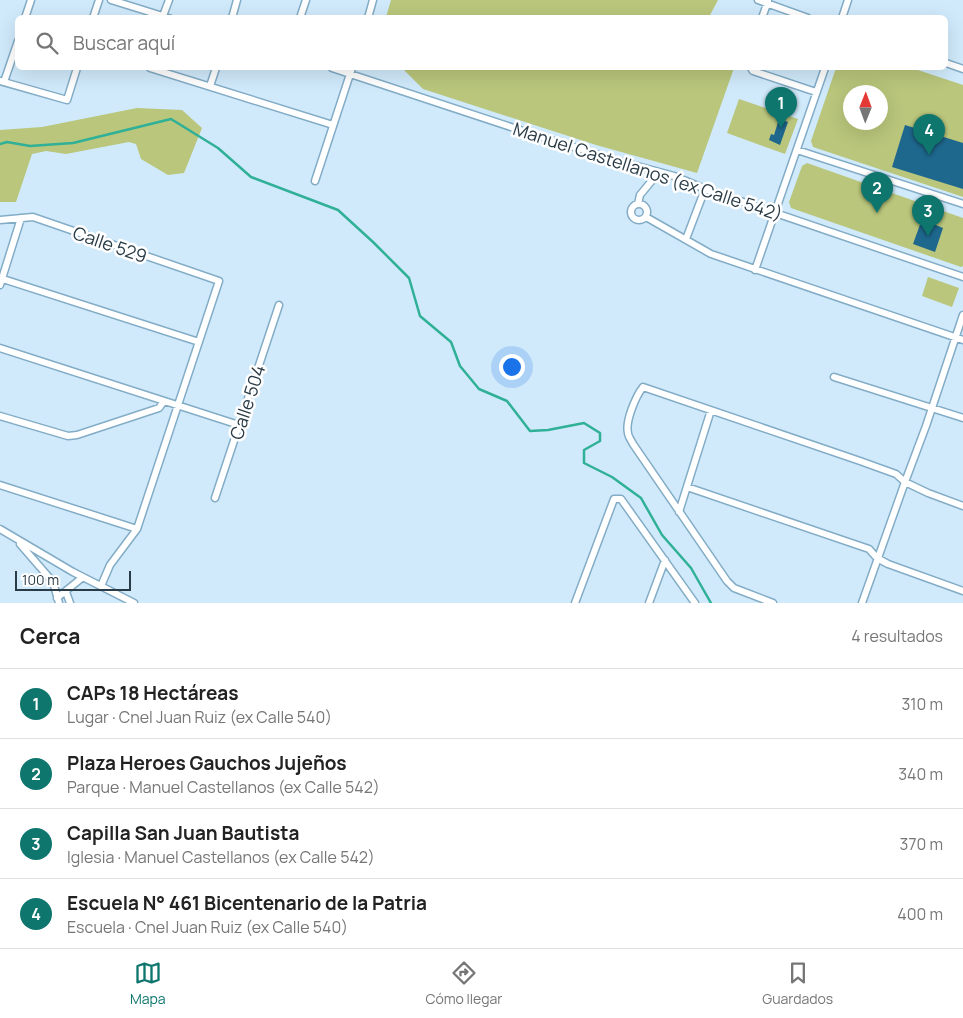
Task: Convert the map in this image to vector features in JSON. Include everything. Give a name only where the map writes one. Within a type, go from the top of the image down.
[{"type":"street","points":[[26,15],[31,0]]},
{"type":"street","points":[[94,15],[98,0]]},
{"type":"street","points":[[111,0],[160,15]]},
{"type":"street","points":[[166,15],[168,0]]},
{"type":"street","points":[[233,15],[238,0]]},
{"type":"street","points":[[301,15],[306,0]]},
{"type":"street","points":[[369,15],[373,0]]},
{"type":"street","points":[[758,0],[800,15]]},
{"type":"street","points":[[843,15],[848,0]]},
{"type":"street","points":[[763,15],[767,2]]},
{"type":"street","points":[[15,48],[2,81],[67,100],[76,70]]},
{"type":"street","points":[[948,64],[963,69]]},
{"type":"street","points":[[157,70],[332,125]]},
{"type":"street","points":[[210,86],[215,70]]},
{"type":"street","points":[[315,181],[351,70]]},
{"type":"street","name":"Manuel Castellanos (ex Calle 542)","points":[[351,70],[523,131],[674,176],[705,189],[963,276]]},
{"type":"street","points":[[755,70],[816,92]]},
{"type":"street","points":[[755,270],[824,70]]},
{"type":"street","points":[[797,150],[963,204]]},
{"type":"street","points":[[646,217],[639,220],[632,217],[632,209],[638,204],[640,195],[659,172]]},
{"type":"street","points":[[683,237],[705,189]]},
{"type":"street","points":[[638,204],[645,207],[646,217]]},
{"type":"street","name":"Calle 529","points":[[0,220],[33,217],[219,281],[199,342]]},
{"type":"street","points":[[646,217],[711,254],[963,340]]},
{"type":"street","points":[[21,218],[1,280],[199,342],[137,529],[110,566],[100,586]]},
{"type":"street","name":"Calle 504","points":[[215,498],[279,305]]},
{"type":"street","points":[[862,603],[932,408],[963,315]]},
{"type":"street","points":[[0,348],[239,425]]},
{"type":"street","points":[[834,377],[963,418]]},
{"type":"street","points":[[773,603],[734,588],[727,581],[633,444],[628,433],[628,424],[638,394],[643,387],[860,460],[896,474],[904,482],[928,493],[963,506]]},
{"type":"street","points":[[0,416],[68,436],[77,435],[158,408],[164,400]]},
{"type":"street","points":[[679,512],[711,410]]},
{"type":"street","points":[[0,485],[137,529]]},
{"type":"street","points":[[686,486],[869,550],[888,564],[963,591]]},
{"type":"street","points":[[575,603],[614,499],[621,499],[695,603]]},
{"type":"street","points":[[0,529],[100,586],[134,603]]},
{"type":"street","points":[[14,537],[53,582],[58,601]]},
{"type":"street","points":[[649,603],[665,560]]},
{"type":"street","points":[[58,601],[84,577]]},
{"type":"street","points":[[66,592],[70,603]]},
{"type":"green space","points":[[391,0],[718,0],[710,15],[387,15]]},
{"type":"green space","points":[[404,70],[733,70],[697,173],[596,145],[423,89]]},
{"type":"green space","points":[[835,70],[918,70],[963,85],[963,197],[813,147],[811,141]]},
{"type":"green space","points":[[739,99],[798,119],[785,154],[727,133]]},
{"type":"green space","points":[[137,108],[182,110],[202,128],[184,173],[168,175],[141,159],[136,144],[129,142],[66,154],[46,151],[32,154],[16,202],[0,202],[0,130],[42,127]]},
{"type":"green space","points":[[807,163],[963,218],[963,266],[961,267],[791,208],[789,202],[802,166]]},
{"type":"green space","points":[[928,277],[959,288],[952,307],[922,296]]},
{"type":"building","points":[[779,119],[788,122],[780,145],[769,140],[771,134],[774,135]]},
{"type":"building","points":[[905,125],[963,143],[963,189],[892,167]]},
{"type":"building","points":[[922,219],[943,228],[935,252],[913,244]]},
{"type":"waterway","points":[[0,144],[7,142],[30,146],[73,143],[171,119],[218,148],[251,177],[338,210],[409,278],[420,316],[451,342],[460,366],[479,389],[507,401],[530,431],[548,430],[584,423],[600,433],[600,441],[584,450],[584,463],[612,477],[641,498],[662,535],[691,568],[711,603]]},
{"type":"place","name":"CAPs 18 Hectáreas","points":[[781,128]]},
{"type":"place","name":"Escuela N° 461 Bicentenario de la Patria","points":[[929,155]]},
{"type":"place","name":"Plaza Heroes Gauchos Jujeños","points":[[877,213]]},
{"type":"place","name":"Capilla San Juan Bautista","points":[[928,236]]}]
